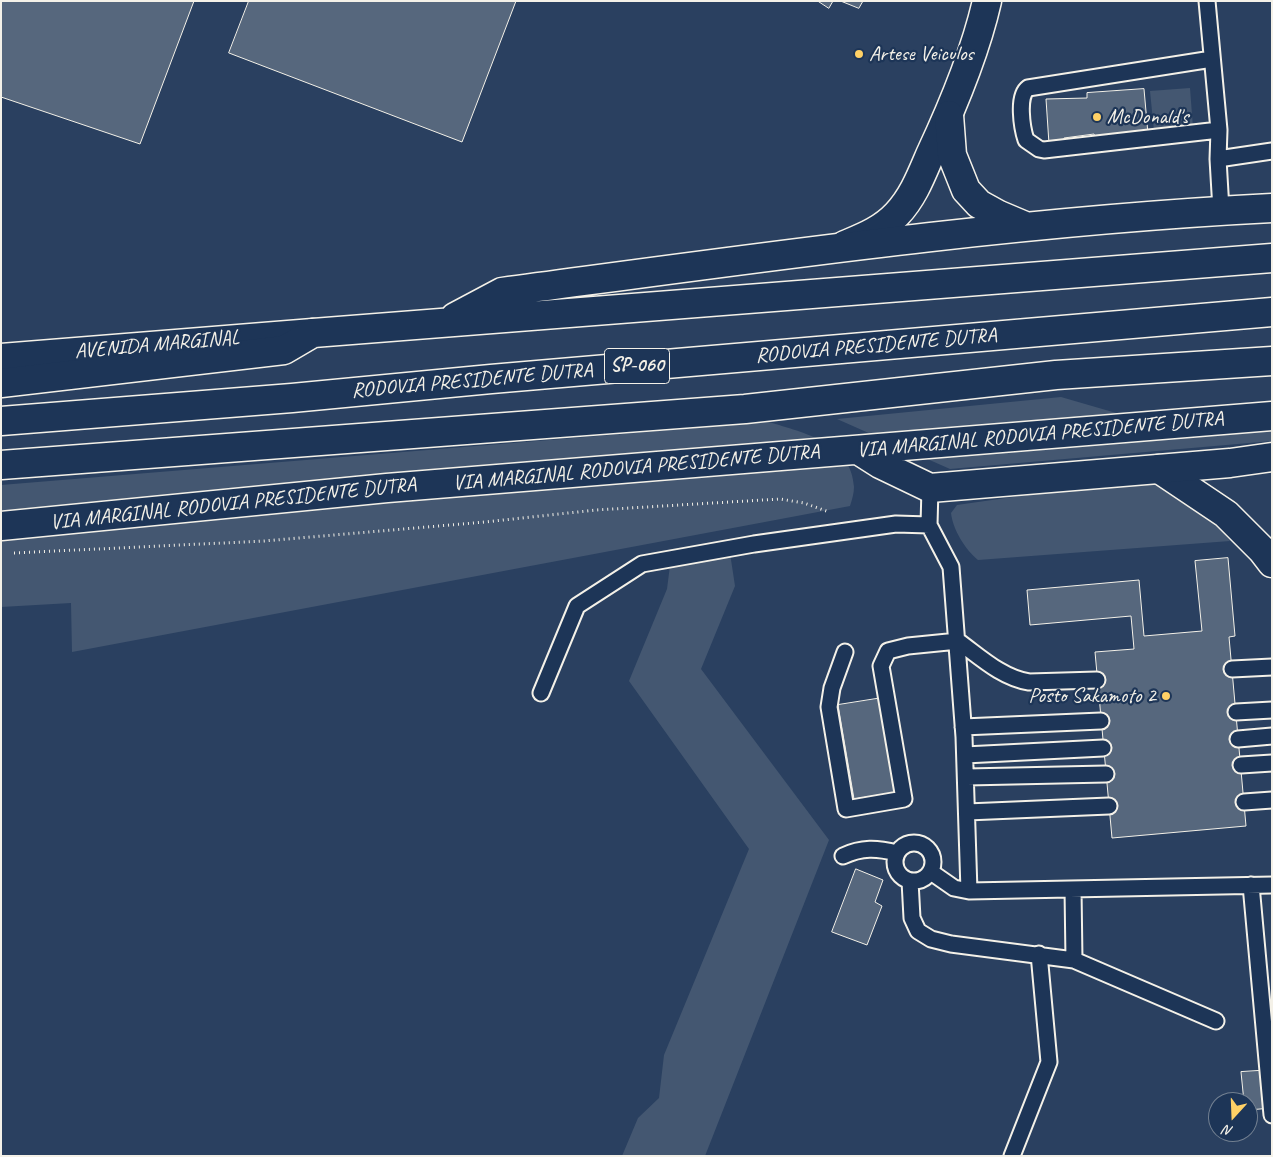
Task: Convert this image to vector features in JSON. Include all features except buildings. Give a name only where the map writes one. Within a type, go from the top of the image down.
[{"type":"main road","points":[[839,248],[877,231],[896,215],[911,197],[949,115],[982,23],[987,1]]},
{"type":"main road","points":[[949,115],[952,155],[966,190],[979,204],[998,216],[1026,226]]},
{"type":"main road","points":[[446,322],[502,292],[839,248],[1026,226],[1221,210],[1272,208]]},
{"type":"main road","points":[[1,383],[284,350],[313,333],[1272,258]]},
{"type":"main road","name":"RODOVIA PRESIDENTE DUTRA","points":[[1,421],[292,398],[1272,312]]},
{"type":"main road","name":"AVENIDA MARGINAL","points":[[1,358],[313,333]]},
{"type":"main road","name":"SP-060","points":[[1,465],[745,409],[1056,375],[1272,360]]},
{"type":"main road","name":"VIA MARGINAL RODOVIA PRESIDENTE DUTRA","points":[[1,526],[388,488],[1272,416]]},
{"type":"main road","points":[[858,450],[880,464],[930,488],[1270,461]]},
{"type":"main road","points":[[1159,469],[1226,514],[1262,550],[1272,563]]},
{"type":"lane","points":[[1207,1],[1219,130],[1218,159],[1221,210]]},
{"type":"lane","points":[[1212,59],[1028,88],[1022,96],[1023,129],[1026,140],[1039,149],[1044,150],[1219,130]]},
{"type":"lane","points":[[1218,159],[1272,151]]},
{"type":"lane","points":[[930,488],[929,525],[951,566],[966,755],[969,891]]},
{"type":"lane","points":[[541,692],[577,606],[642,564],[754,544],[896,524],[929,525]]},
{"type":"lane","points":[[844,652],[832,688],[829,707],[846,809],[904,800],[882,666],[888,651],[908,646],[958,641],[1003,673],[1022,681],[1097,680]]},
{"type":"lane","points":[[1232,669],[1272,667]]},
{"type":"lane","points":[[1236,712],[1272,710]]},
{"type":"lane","points":[[963,727],[1101,721]]},
{"type":"lane","points":[[1238,739],[1272,736]]},
{"type":"lane","points":[[966,755],[1103,748]]},
{"type":"lane","points":[[1241,765],[1272,763]]},
{"type":"lane","points":[[967,778],[1106,774]]},
{"type":"lane","points":[[1244,802],[1272,800]]},
{"type":"lane","points":[[967,812],[1109,806]]},
{"type":"lane","points":[[912,843],[923,846],[932,854],[933,866],[931,872],[922,880],[910,882],[904,879],[896,870],[895,858],[897,852],[912,843]]},
{"type":"lane","points":[[843,856],[856,850],[870,848],[897,852]]},
{"type":"lane","points":[[931,872],[954,888],[969,891],[1272,885]]},
{"type":"lane","points":[[910,882],[912,918],[918,931],[931,939],[952,944],[1074,960],[1216,1021]]},
{"type":"lane","points":[[1251,885],[1272,1115]]},
{"type":"lane","points":[[1073,889],[1074,960]]},
{"type":"lane","points":[[1012,1156],[1049,1062],[1039,954]]},
{"type":"path","points":[[11,554],[264,541],[485,522],[596,510],[780,499],[804,503],[831,513],[852,531]]},
{"type":"shaded area","points":[[1190,88],[1193,128],[1154,131],[1150,91]]},
{"type":"shaded area","points":[[1061,397],[1154,424],[1272,413],[1272,441],[950,469],[837,419]]},
{"type":"shaded area","points":[[769,422],[824,442],[845,460],[851,472],[854,487],[850,506],[72,652],[71,603],[1,607],[1,485]]},
{"type":"shaded area","points":[[1125,481],[1158,484],[1202,507],[1230,541],[978,560],[960,539],[952,519],[951,513],[957,505]]},
{"type":"shaded area","points":[[728,540],[735,586],[701,669],[829,840],[705,1156],[622,1156],[638,1118],[659,1098],[664,1055],[749,849],[629,681],[667,589],[672,550]]},
{"type":"place","name":"Artese Veiculos","points":[[859,54]]},
{"type":"place","name":"McDonald's","points":[[1097,117]]},
{"type":"place","name":"Posto Sakamoto 2","points":[[1166,696]]}]
